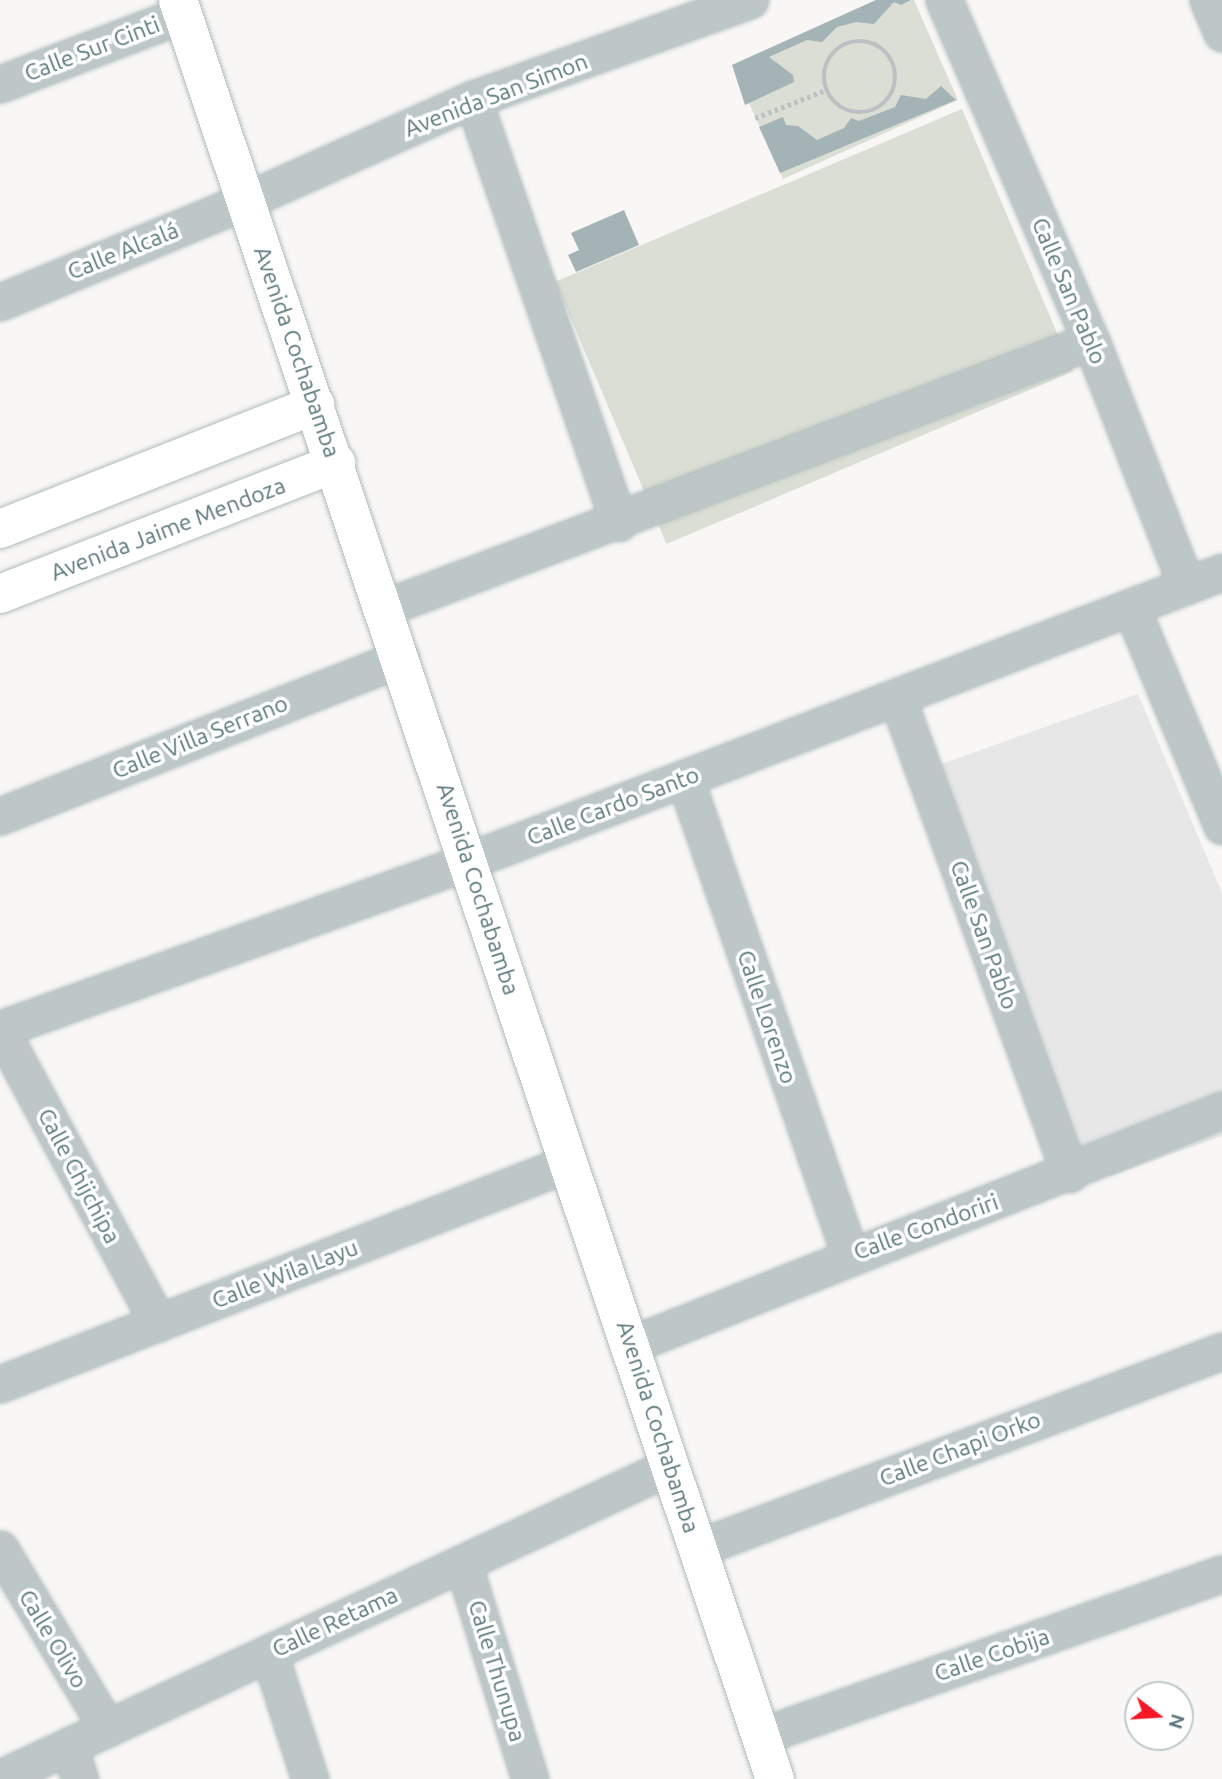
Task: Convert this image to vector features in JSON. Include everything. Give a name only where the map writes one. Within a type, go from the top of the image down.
[{"type":"main road","name":"Avenida Cochabamba","points":[[181,7],[775,1779]]},
{"type":"main road","points":[[0,529],[315,405]]},
{"type":"main road","name":"Avenida Jaime Mendoza","points":[[0,594],[336,463]]},
{"type":"street","name":"Avenida San Simon","points":[[245,201],[473,99],[750,0]]},
{"type":"street","points":[[1208,0],[1222,33]]},
{"type":"street","name":"Calle San Pablo","points":[[955,3],[1186,585]]},
{"type":"street","name":"Calle Sur Cinti","points":[[0,84],[181,7]]},
{"type":"street","points":[[473,99],[619,523]]},
{"type":"street","name":"Calle Alcalá","points":[[0,302],[245,201]]},
{"type":"street","points":[[384,608],[619,523],[1091,341]]},
{"type":"street","name":"Calle Cardo Santo","points":[[0,1029],[468,861],[1222,572]]},
{"type":"street","points":[[1131,607],[1222,826]]},
{"type":"street","name":"Calle Villa Serrano","points":[[0,816],[401,658]]},
{"type":"street","name":"Calle San Pablo","points":[[897,697],[1070,1174]]},
{"type":"street","name":"Calle Lorenzo","points":[[685,779],[850,1255]]},
{"type":"street","name":"Calle Chijchipa","points":[[0,1029],[158,1323]]},
{"type":"street","name":"Calle Condoriri","points":[[630,1345],[850,1255],[1070,1174],[1222,1110]]},
{"type":"street","name":"Calle Wila Layu","points":[[0,1384],[569,1163]]},
{"type":"street","name":"Calle Chapi Orko","points":[[698,1548],[1222,1351]]},
{"type":"street","name":"Calle Retama","points":[[0,1777],[671,1466]]},
{"type":"street","name":"Calle Olivo","points":[[0,1549],[107,1728]]},
{"type":"street","name":"Calle Thunupa","points":[[463,1563],[530,1779]]},
{"type":"street","name":"Calle Cobija","points":[[761,1736],[1222,1574]]},
{"type":"street","points":[[269,1653],[310,1779]]},
{"type":"street","points":[[69,1746],[80,1779]]},
{"type":"path","points":[[853,41],[877,44],[894,62],[896,85],[884,104],[874,110],[852,112],[827,90],[826,65],[841,46],[853,41]]},
{"type":"path","points":[[755,118],[827,90]]},
{"type":"shaded area","points":[[876,0],[914,0],[958,100],[783,179],[732,65]]},
{"type":"shaded area","points":[[962,109],[1073,371],[666,544],[555,282]]},
{"type":"shaded area","points":[[1138,694],[1222,893],[1222,1136],[1111,1176],[1083,1171],[941,764]]},
{"type":"building","points":[[876,0],[911,0],[901,5],[894,2],[874,24],[856,22],[837,27],[822,42],[807,40],[769,57],[793,75],[794,82],[745,105],[732,65]]},
{"type":"building","points":[[941,86],[956,100],[780,173],[759,127],[783,117],[786,125],[798,126],[817,140],[844,128],[851,118],[859,121],[895,107],[901,95],[926,99]]},
{"type":"building","points":[[624,210],[639,245],[576,272],[568,255],[579,250],[571,233]]}]
